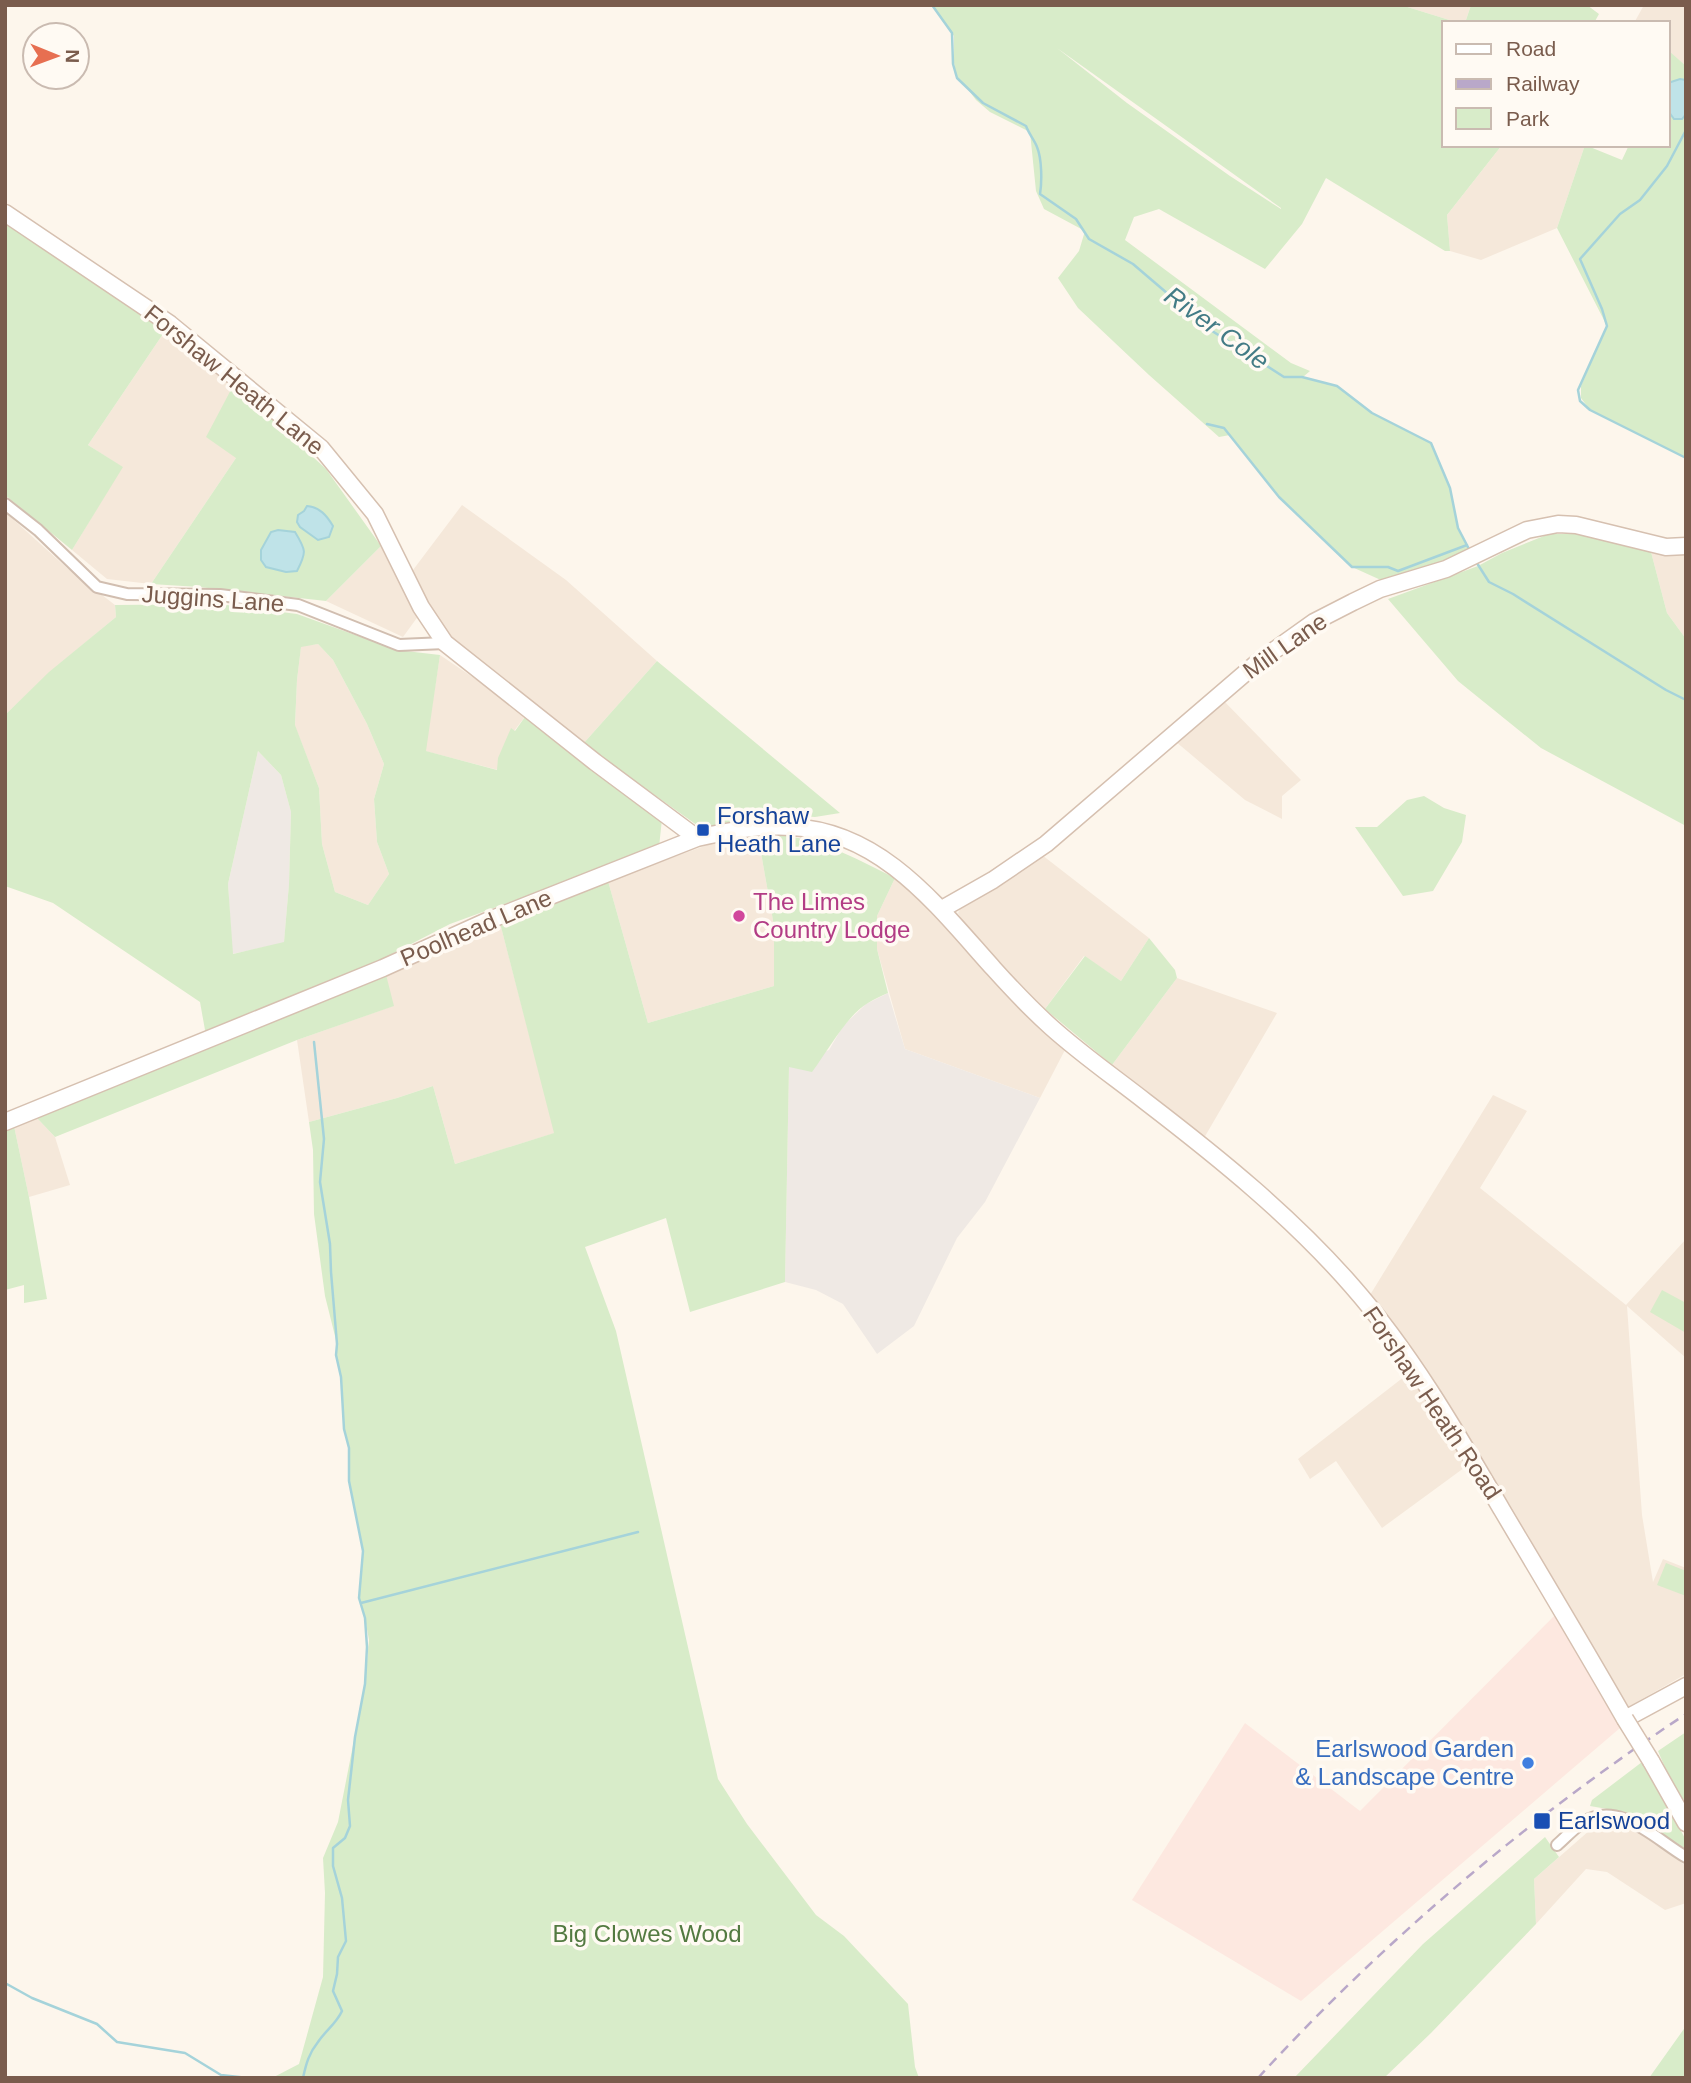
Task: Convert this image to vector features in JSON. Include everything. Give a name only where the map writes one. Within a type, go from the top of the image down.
[{"type":"street","name":"Forshaw Heath Lane","points":[[5,213],[170,324],[321,448],[375,514],[421,607],[445,643],[595,762],[697,838]]},
{"type":"street","name":"Juggins Lane","points":[[5,504],[38,530],[97,587],[127,594],[220,595],[298,605],[399,645],[445,643]]},
{"type":"street","name":"Mill Lane","points":[[942,909],[993,880],[1046,844],[1248,670],[1314,622],[1380,589],[1446,569],[1527,530],[1558,524],[1576,525],[1666,547],[1686,546]]},
{"type":"street","name":"Poolhead Lane","points":[[5,1122],[383,968],[487,921],[697,838],[757,827],[792,827],[832,834],[859,845],[883,860],[915,883],[942,909]]},
{"type":"street","name":"Forshaw Heath Road","points":[[942,909],[994,970],[1040,1016],[1077,1049],[1271,1203],[1352,1286],[1399,1346],[1448,1420],[1686,1823]]},
{"type":"street","points":[[1625,1719],[1686,1686]]},
{"type":"street","points":[[1557,1845],[1583,1822],[1611,1814],[1636,1824],[1686,1857]]},
{"type":"shaded area","points":[[1401,5],[1471,5],[1466,21],[1453,21]]},
{"type":"shaded area","points":[[1644,5],[1686,5],[1686,66],[1670,53],[1670,21],[1635,21]]},
{"type":"shaded area","points":[[1500,147],[1584,147],[1557,228],[1481,260],[1450,251],[1447,215]]},
{"type":"shaded area","points":[[165,331],[234,384],[236,458],[151,584],[107,579],[72,550],[122,467],[88,445]]},
{"type":"shaded area","points":[[462,505],[566,580],[657,661],[583,744],[455,641],[436,619],[410,574]]},
{"type":"shaded area","points":[[5,512],[67,568],[115,605],[116,617],[50,672],[5,715]]},
{"type":"shaded area","points":[[381,546],[419,615],[403,637],[326,601]]},
{"type":"shaded area","points":[[1651,552],[1686,552],[1686,639],[1667,613]]},
{"type":"shaded area","points":[[318,644],[333,660],[367,724],[384,764],[374,799],[377,842],[389,874],[368,905],[335,892],[322,844],[319,788],[295,726],[301,646]]},
{"type":"shaded area","points":[[440,655],[527,714],[514,731],[511,729],[498,770],[425,751]]},
{"type":"shaded area","points":[[1222,699],[1301,780],[1282,796],[1282,819],[1245,800],[1175,741]]},
{"type":"shaded area","points":[[258,751],[281,775],[291,812],[284,943],[232,954],[228,884]]},
{"type":"shaded area","points":[[758,836],[774,926],[774,986],[648,1023],[608,881],[710,844]]},
{"type":"shaded area","points":[[1042,855],[1149,938],[1121,981],[1084,956],[1045,1009],[1010,981],[976,943],[958,913],[961,907]]},
{"type":"shaded area","points":[[895,878],[944,920],[1066,1048],[1040,1098],[905,1049],[877,949],[877,916]]},
{"type":"shaded area","points":[[500,923],[555,1133],[455,1164],[433,1086],[309,1122],[297,1040],[393,1006],[385,976]]},
{"type":"shaded area","points":[[1177,978],[1277,1013],[1204,1138],[1112,1065]]},
{"type":"shaded area","points":[[888,993],[905,1049],[1040,1098],[985,1202],[957,1238],[914,1326],[877,1354],[843,1304],[816,1290],[785,1282],[789,1066],[829,1050],[843,1026],[866,1004]]},
{"type":"shaded area","points":[[1493,1095],[1527,1111],[1480,1188],[1626,1305],[1686,1239],[1686,1358],[1627,1306],[1642,1515],[1653,1582],[1663,1559],[1686,1568],[1686,1674],[1628,1707],[1530,1539],[1370,1295]]},
{"type":"shaded area","points":[[37,1118],[55,1137],[70,1185],[29,1197],[14,1126]]},
{"type":"shaded area","points":[[1409,1373],[1468,1465],[1382,1528],[1336,1461],[1310,1479],[1298,1459]]},
{"type":"shaded area","points":[[1558,1612],[1620,1728],[1301,2001],[1132,1900],[1245,1723],[1360,1811]]},
{"type":"shaded area","points":[[1612,1819],[1636,1830],[1686,1866],[1686,1903],[1665,1910],[1607,1872],[1586,1869],[1536,1924],[1534,1879],[1598,1823]]},
{"type":"green space","points":[[932,5],[1401,5],[1453,21],[1442,21],[1442,147],[1500,147],[1447,215],[1450,251],[1445,251],[1326,178],[1302,224],[1265,269],[1159,209],[1134,217],[1125,240],[1291,363],[1310,371],[1303,377],[1337,386],[1372,413],[1431,443],[1450,488],[1458,528],[1471,551],[1383,581],[1352,567],[1279,497],[1230,435],[1219,437],[1078,308],[1058,278],[1079,251],[1085,231],[1044,209],[1036,191],[1030,132],[990,112],[976,100],[957,78],[954,36]],"holes":[[[1057,48],[1281,208],[1127,103]]]},
{"type":"green space","points":[[1471,5],[1587,5],[1599,14],[1595,21],[1466,21]]},
{"type":"green space","points":[[1670,52],[1686,66],[1686,458],[1590,410],[1581,398],[1581,386],[1607,326],[1557,228],[1584,147],[1622,160],[1628,147],[1670,147]]},
{"type":"green space","points":[[5,219],[165,331],[88,445],[123,467],[72,550],[5,495]]},
{"type":"green space","points":[[234,384],[326,469],[381,546],[326,601],[151,584],[236,458],[206,437]]},
{"type":"green space","points":[[1549,534],[1588,534],[1651,552],[1667,613],[1686,639],[1686,826],[1541,748],[1458,681],[1388,599],[1478,566]]},
{"type":"green space","points":[[219,604],[297,614],[397,650],[440,655],[426,751],[497,770],[498,758],[511,728],[515,731],[527,714],[662,819],[659,847],[450,924],[382,959],[394,1006],[297,1040],[55,1137],[37,1118],[205,1047],[200,1002],[53,903],[5,886],[5,715],[49,672],[116,617],[115,605]],"holes":[[[318,644],[333,660],[367,724],[384,764],[374,799],[377,842],[389,874],[368,905],[335,892],[322,844],[319,788],[295,725],[301,647]],[[258,751],[281,775],[291,812],[284,942],[233,954],[228,884]]]},
{"type":"green space","points":[[657,661],[840,813],[815,817],[768,814],[701,828],[583,744]]},
{"type":"green space","points":[[1424,796],[1444,808],[1466,815],[1462,842],[1433,891],[1403,896],[1355,827],[1377,827],[1407,800]]},
{"type":"green space","name":"Big Clowes Wood","points":[[758,836],[786,836],[815,842],[895,878],[877,916],[877,949],[888,993],[868,1003],[852,1016],[812,1072],[789,1067],[785,1282],[690,1312],[666,1218],[585,1247],[616,1331],[718,1779],[747,1824],[816,1915],[844,1936],[908,2004],[915,2067],[919,2078],[272,2078],[299,2064],[323,1977],[323,1858],[338,1822],[365,1684],[369,1640],[359,1598],[363,1551],[349,1481],[349,1448],[344,1429],[337,1344],[325,1296],[314,1214],[313,1150],[309,1122],[433,1086],[455,1164],[554,1133],[500,923],[608,881],[648,1023],[774,986],[774,926]]},
{"type":"green space","points":[[1149,938],[1175,970],[1177,978],[1112,1065],[1045,1009],[1085,956],[1121,981]]},
{"type":"green space","points":[[14,1126],[47,1299],[24,1303],[24,1285],[5,1290],[5,1130]]},
{"type":"green space","points":[[1662,1290],[1686,1303],[1686,1333],[1650,1312]]},
{"type":"green space","points":[[1666,1563],[1686,1571],[1686,1596],[1657,1585]]},
{"type":"green space","points":[[1686,1732],[1686,1799],[1681,1799],[1658,1751]]},
{"type":"green space","points":[[1642,1762],[1686,1840],[1686,1849],[1625,1812],[1590,1806],[1592,1800]]},
{"type":"green space","points":[[1545,1837],[1559,1857],[1534,1879],[1536,1924],[1431,2033],[1384,2078],[1294,2078],[1423,1944]]},
{"type":"green space","points":[[1686,2026],[1686,2078],[1649,2078]]},
{"type":"water","points":[[1686,80],[1686,114],[1682,119],[1674,119],[1670,113],[1670,82]]},
{"type":"water","points":[[307,506],[319,510],[333,526],[329,537],[318,540],[300,527],[297,522],[298,515]]},
{"type":"water","points":[[271,532],[295,532],[301,543],[304,555],[297,571],[286,572],[266,567],[261,560],[261,550]]},
{"type":"waterway","name":"River Cole","points":[[932,5],[952,33],[953,64],[957,78],[983,103],[1026,126],[1040,158],[1040,194],[1076,219],[1089,239],[1133,264],[1209,329],[1284,377],[1302,377],[1337,386],[1372,413],[1431,443],[1450,488],[1458,528],[1470,551]]},
{"type":"waterway","points":[[1686,130],[1667,166],[1640,200],[1620,214],[1580,259],[1607,326],[1578,390],[1580,401],[1590,410],[1686,458]]},
{"type":"waterway","points":[[1207,424],[1224,428],[1279,497],[1352,567],[1388,567],[1398,571],[1467,545]]},
{"type":"waterway","name":"River Cole","points":[[1475,560],[1489,582],[1686,700]]},
{"type":"waterway","points":[[303,2078],[312,2050],[342,2011],[333,1991],[338,1957],[346,1941],[342,1898],[333,1866],[333,1848],[345,1838],[350,1826],[348,1800],[355,1737],[365,1684],[367,1647],[365,1618],[359,1598],[363,1551],[349,1481],[349,1448],[344,1429],[341,1377],[336,1355],[330,1244],[320,1182],[324,1139],[314,1042]]},
{"type":"waterway","points":[[361,1603],[638,1532]]},
{"type":"waterway","points":[[5,1983],[32,1998],[97,2024],[117,2042],[185,2053],[221,2075],[248,2078]]},
{"type":"railway","points":[[1258,2078],[1356,1977],[1461,1883],[1571,1795],[1686,1714]]},
{"type":"place","name":"Forshaw Heath Lane","points":[[703,830]]},
{"type":"place","name":"The Limes Country Lodge","points":[[739,916]]},
{"type":"place","name":"Earlswood Garden & Landscape Centre","points":[[1528,1763]]},
{"type":"place","name":"Earlswood","points":[[1542,1821]]}]
